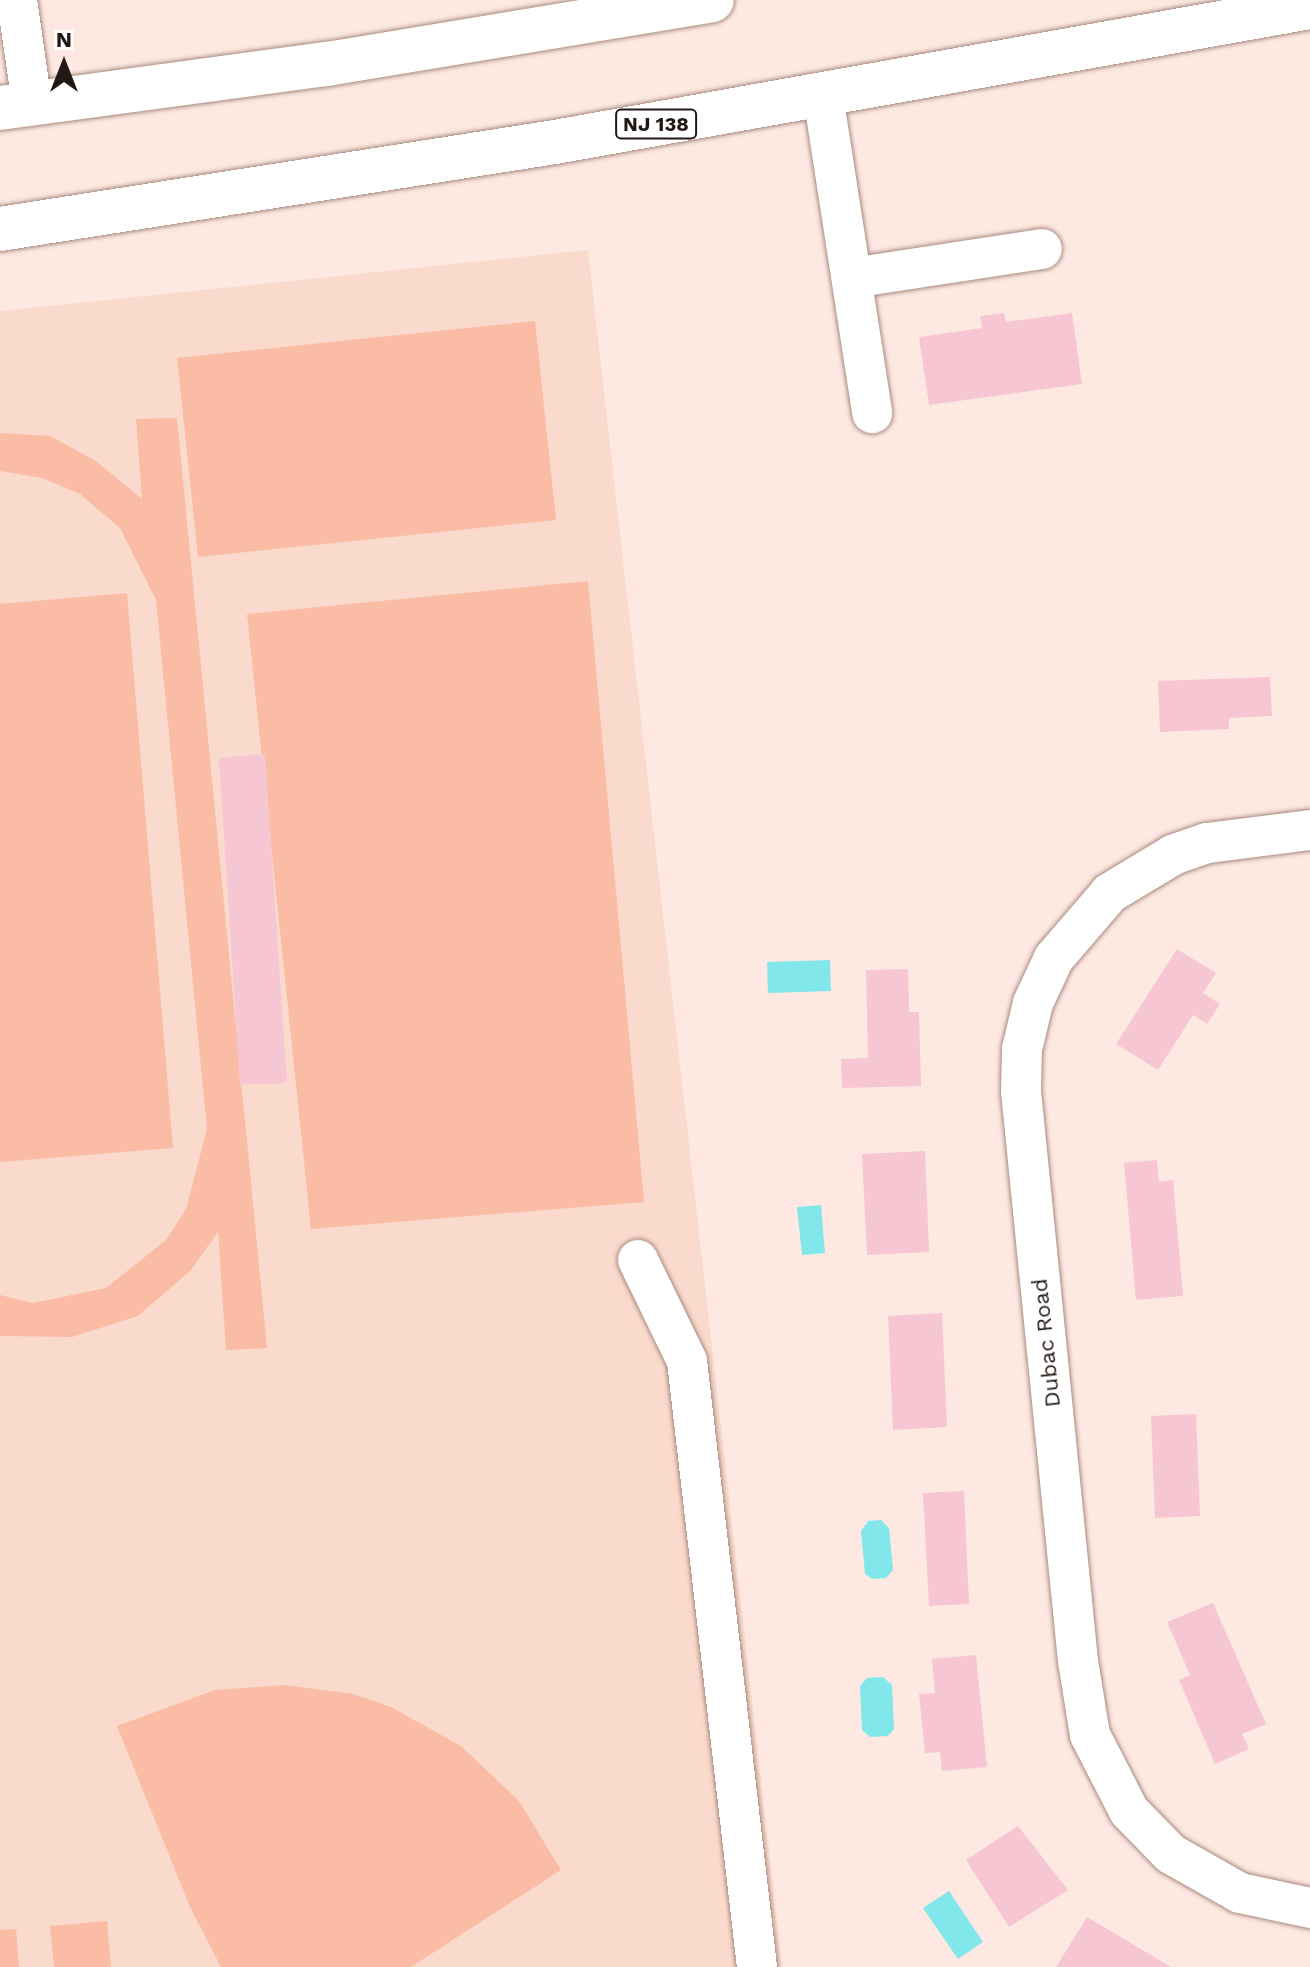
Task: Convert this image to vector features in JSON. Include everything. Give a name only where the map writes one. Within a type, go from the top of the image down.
[{"type":"highway","points":[[16,106],[327,64],[712,0]]},
{"type":"highway","name":"NJ 138","points":[[0,229],[823,95],[1310,7]]},
{"type":"street","points":[[16,106],[17,0]]},
{"type":"street","points":[[823,95],[872,413]]},
{"type":"street","points":[[852,278],[1042,249]]},
{"type":"street","name":"Dubac Road","points":[[1310,830],[1207,843],[1162,860],[1110,893],[1054,958],[1033,1003],[1022,1049],[1021,1091],[1078,1661],[1090,1735],[1129,1811],[1171,1854],[1240,1893],[1310,1908]]},
{"type":"street","points":[[638,1260],[687,1361],[757,1967]]},
{"type":"shaded area","points":[[588,250],[782,1967],[0,1967],[0,311]]},
{"type":"shaded area","points":[[535,321],[556,520],[198,557],[177,358]]},
{"type":"shaded area","points":[[177,418],[267,1348],[226,1350],[218,1232],[190,1271],[138,1316],[72,1337],[0,1336],[0,1295],[33,1303],[106,1288],[166,1240],[186,1209],[207,1129],[156,600],[120,528],[80,494],[42,478],[0,471],[0,433],[50,436],[96,461],[142,499],[136,419]]},
{"type":"shaded area","points":[[588,581],[644,1202],[311,1229],[247,614]]},
{"type":"shaded area","points":[[127,593],[173,1148],[0,1162],[0,604]]},
{"type":"shaded area","points":[[284,1685],[353,1694],[391,1707],[461,1746],[519,1801],[561,1870],[411,1967],[221,1967],[190,1907],[117,1726],[215,1690]]},
{"type":"shaded area","points":[[107,1921],[111,1967],[54,1967],[50,1926]]},
{"type":"shaded area","points":[[16,1929],[19,1967],[0,1967],[0,1930]]},
{"type":"water","points":[[830,960],[831,991],[768,993],[767,962]]},
{"type":"water","points":[[821,1205],[825,1253],[802,1255],[797,1207]]},
{"type":"water","points":[[881,1520],[889,1528],[893,1570],[886,1578],[872,1579],[865,1574],[861,1531],[868,1521]]},
{"type":"water","points":[[883,1677],[892,1685],[894,1729],[888,1736],[870,1737],[862,1730],[860,1686],[867,1678]]},
{"type":"water","points":[[949,1891],[983,1942],[958,1959],[923,1908]]},
{"type":"building","points":[[1004,313],[1006,322],[1072,313],[1082,384],[929,405],[919,337],[982,328],[980,316]]},
{"type":"building","points":[[1270,677],[1272,716],[1229,718],[1229,729],[1160,732],[1158,681]]},
{"type":"building","points":[[265,754],[287,1083],[240,1085],[219,758]]},
{"type":"building","points":[[1177,949],[1216,973],[1203,993],[1220,1004],[1207,1024],[1193,1015],[1158,1070],[1116,1044]]},
{"type":"building","points":[[908,969],[909,1012],[919,1012],[921,1086],[842,1088],[841,1059],[868,1058],[866,970]]},
{"type":"building","points":[[925,1151],[929,1252],[867,1255],[862,1154]]},
{"type":"building","points":[[1157,1160],[1159,1182],[1173,1180],[1183,1296],[1136,1300],[1124,1163]]},
{"type":"building","points":[[942,1313],[947,1427],[893,1430],[888,1316]]},
{"type":"building","points":[[1196,1414],[1200,1516],[1155,1518],[1151,1416]]},
{"type":"building","points":[[964,1491],[969,1604],[929,1606],[923,1493]]},
{"type":"building","points":[[1213,1603],[1266,1724],[1242,1734],[1249,1749],[1215,1764],[1179,1680],[1190,1675],[1167,1622]]},
{"type":"building","points":[[976,1655],[987,1767],[942,1771],[940,1752],[925,1753],[919,1694],[935,1693],[932,1659]]},
{"type":"building","points":[[1018,1826],[1068,1890],[1009,1927],[966,1860]]},
{"type":"building","points":[[1087,1917],[1171,1967],[1056,1967]]}]
